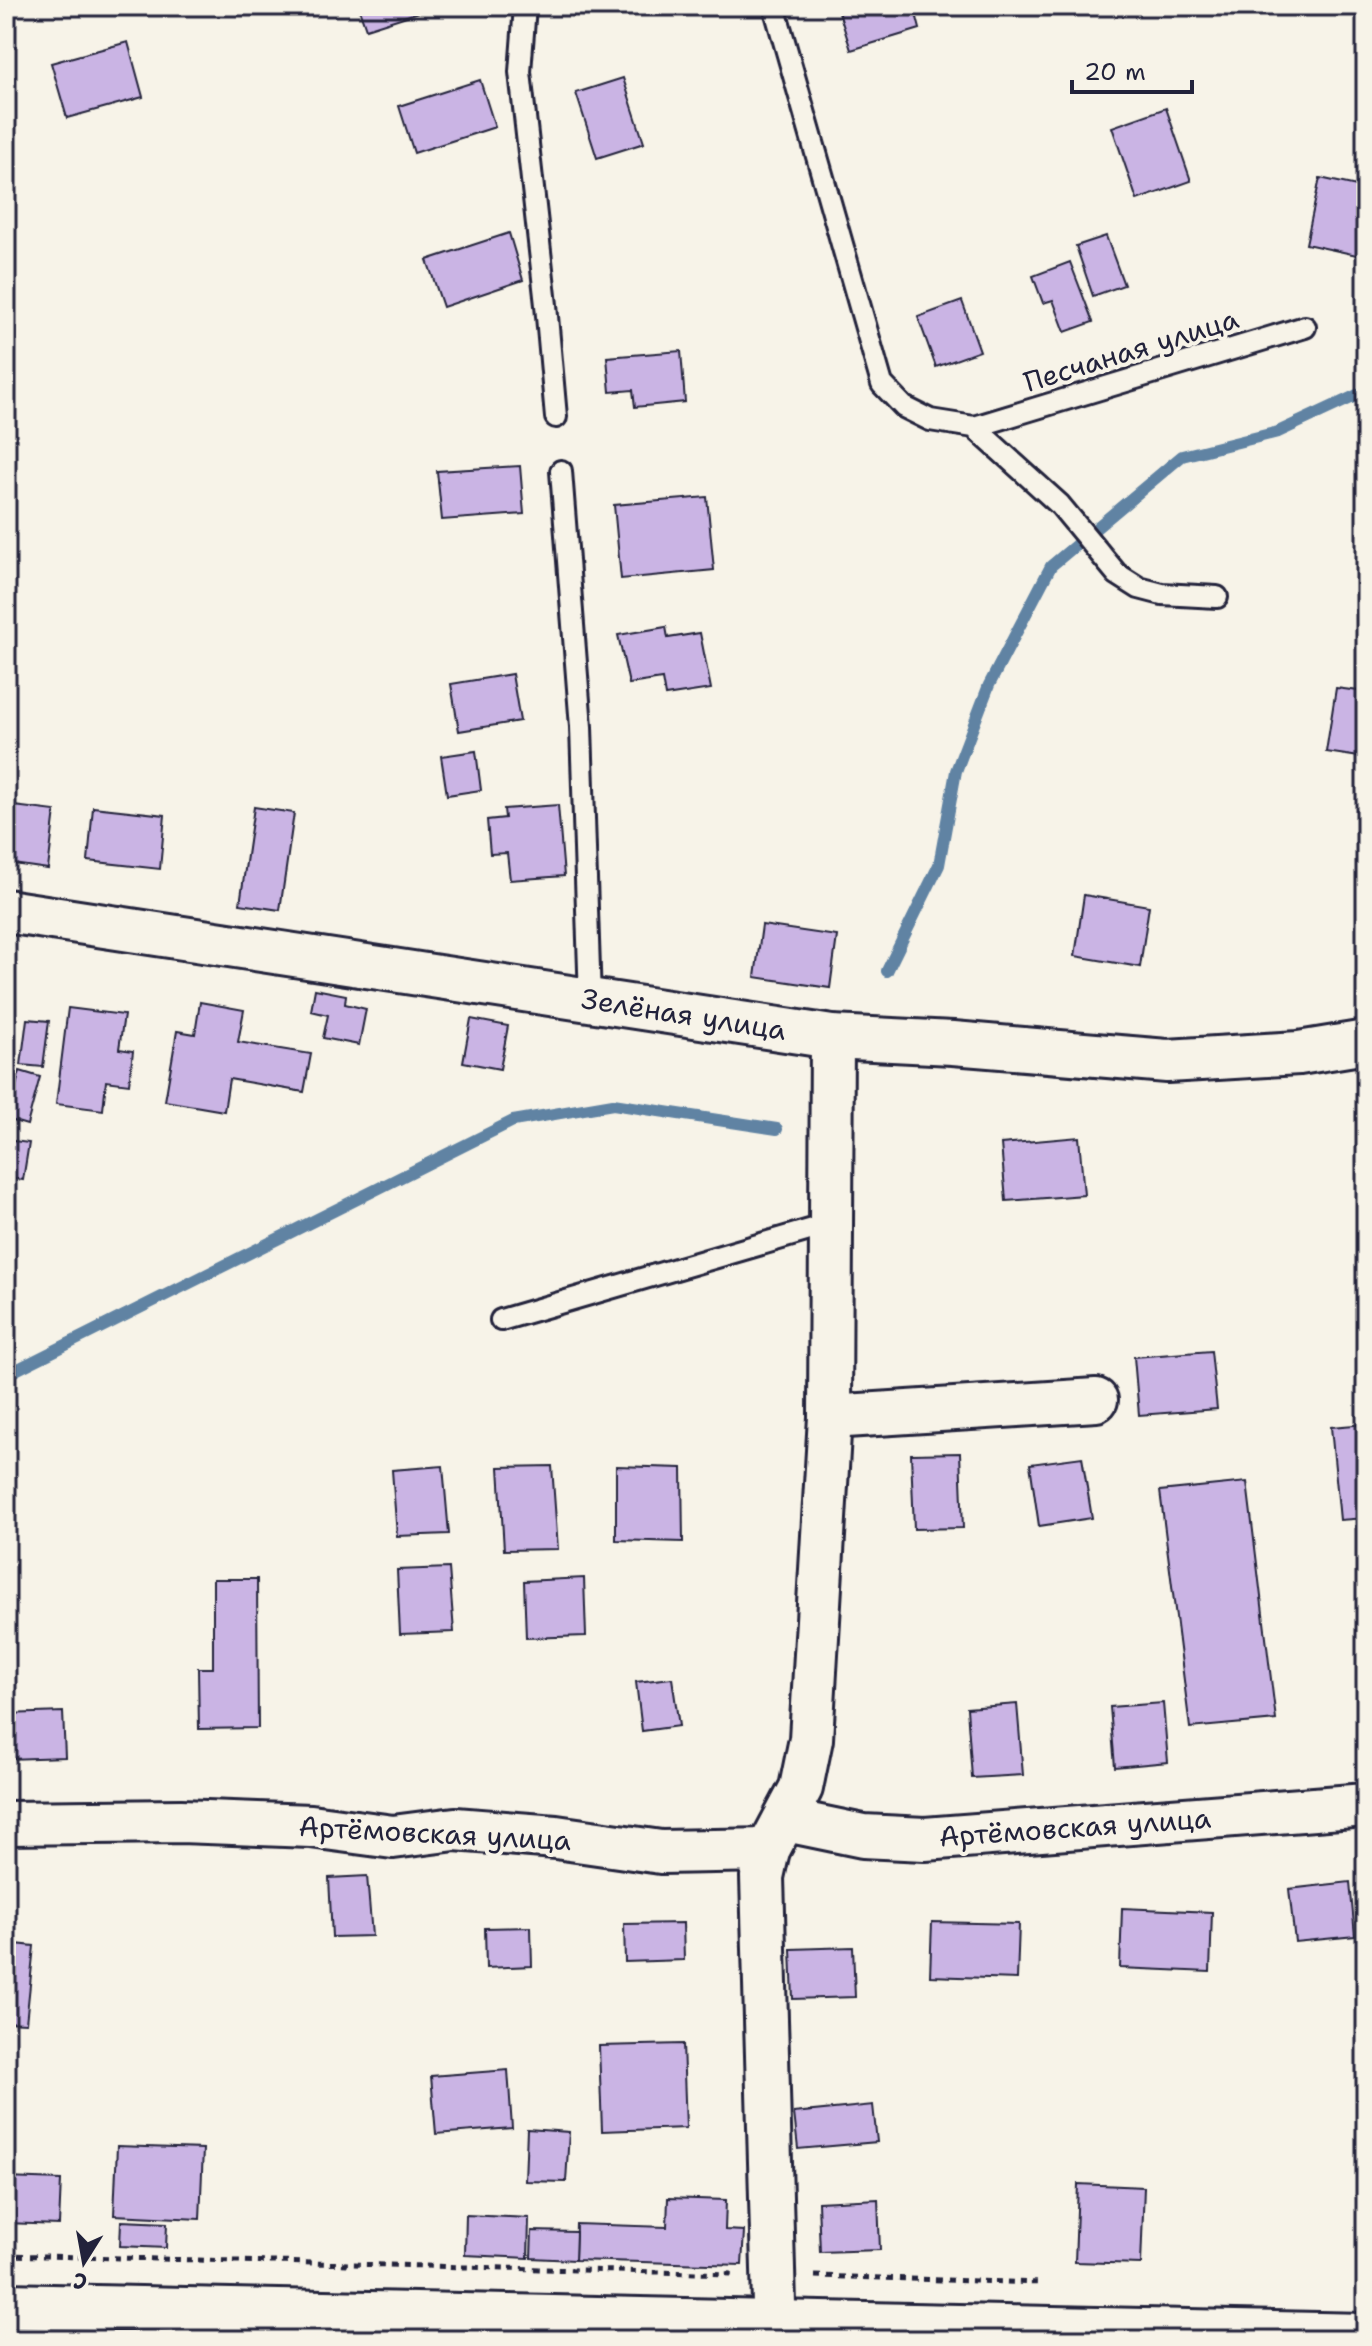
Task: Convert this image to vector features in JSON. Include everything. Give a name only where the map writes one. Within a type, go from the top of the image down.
[{"type":"main road","points":[[6,2306],[775,2332],[1366,2336]]},
{"type":"street","name":"Зелёная улица","points":[[6,911],[832,1037],[953,1043],[1167,1061],[1299,1053],[1366,1042]]},
{"type":"street","points":[[775,2332],[762,1877],[777,1835],[801,1788],[811,1739],[830,1417],[832,1037]]},
{"type":"street","points":[[830,1417],[1096,1400]]},
{"type":"street","name":"Артёмовская улица","points":[[6,1823],[181,1821],[311,1826],[393,1837],[455,1829],[556,1837],[661,1852],[777,1835],[925,1839],[1366,1805]]},
{"type":"lane","points":[[525,6],[520,72],[556,417]]},
{"type":"lane","points":[[774,6],[882,384],[904,407],[930,420],[974,427],[1060,505],[1117,574],[1139,588],[1162,594],[1217,597]]},
{"type":"lane","name":"Песчаная улица","points":[[974,427],[1305,327]]},
{"type":"lane","points":[[561,471],[581,727],[590,1000]]},
{"type":"lane","points":[[501,1320],[830,1224]]},
{"type":"path","points":[[6,2255],[1054,2283]]},
{"type":"building","points":[[358,6],[438,6],[366,29]]},
{"type":"building","points":[[837,6],[914,6],[920,29],[851,50]]},
{"type":"building","points":[[128,42],[143,97],[67,118],[51,63]]},
{"type":"building","points":[[623,78],[644,143],[597,158],[576,93]]},
{"type":"building","points":[[480,80],[495,127],[414,153],[399,106]]},
{"type":"building","points":[[1166,108],[1191,181],[1137,200],[1112,127]]},
{"type":"building","points":[[1320,178],[1366,188],[1366,257],[1306,244]]},
{"type":"building","points":[[509,233],[523,280],[443,307],[427,260]]},
{"type":"building","points":[[1106,236],[1124,285],[1093,296],[1076,246]]},
{"type":"building","points":[[1070,262],[1093,322],[1065,332],[1053,300],[1043,303],[1033,276]]},
{"type":"building","points":[[962,301],[980,351],[936,367],[918,317]]},
{"type":"building","points":[[681,351],[685,402],[635,407],[633,390],[610,392],[607,357]]},
{"type":"building","points":[[520,466],[524,514],[442,520],[437,471]]},
{"type":"building","points":[[707,497],[714,570],[621,579],[614,505]]},
{"type":"building","points":[[666,627],[668,638],[700,633],[711,689],[665,696],[662,679],[629,684],[618,635]]},
{"type":"building","points":[[512,674],[520,721],[459,731],[451,684]]},
{"type":"building","points":[[1336,688],[1366,692],[1366,758],[1326,752]]},
{"type":"building","points":[[476,751],[481,790],[447,795],[441,756]]},
{"type":"building","points":[[6,805],[55,811],[48,869],[6,863]]},
{"type":"building","points":[[558,805],[564,876],[510,880],[507,853],[490,854],[487,820],[505,818],[504,809]]},
{"type":"building","points":[[93,807],[165,815],[160,869],[88,861]]},
{"type":"building","points":[[254,807],[294,813],[280,910],[240,904]]},
{"type":"building","points":[[1084,895],[1149,906],[1140,967],[1075,956]]},
{"type":"building","points":[[762,925],[837,936],[830,988],[755,977]]},
{"type":"building","points":[[315,989],[346,995],[345,1004],[366,1009],[359,1045],[323,1038],[328,1015],[311,1011]]},
{"type":"building","points":[[200,1002],[244,1010],[238,1042],[311,1054],[304,1092],[229,1079],[224,1111],[165,1101],[177,1031],[195,1034]]},
{"type":"building","points":[[68,1008],[124,1015],[119,1049],[133,1051],[129,1084],[106,1081],[103,1110],[56,1104]]},
{"type":"building","points":[[27,1019],[49,1021],[43,1067],[21,1065]]},
{"type":"building","points":[[471,1019],[508,1026],[500,1069],[463,1062]]},
{"type":"building","points":[[20,1071],[40,1077],[27,1125],[7,1119]]},
{"type":"building","points":[[1079,1137],[1084,1195],[1006,1201],[1001,1144]]},
{"type":"building","points":[[6,1140],[29,1143],[23,1180],[6,1177]]},
{"type":"building","points":[[1211,1351],[1217,1409],[1139,1415],[1134,1357]]},
{"type":"building","points":[[1366,1424],[1366,1518],[1340,1520],[1331,1427]]},
{"type":"building","points":[[960,1453],[963,1528],[914,1529],[911,1454]]},
{"type":"building","points":[[1082,1457],[1092,1518],[1039,1526],[1030,1464]]},
{"type":"building","points":[[443,1466],[449,1534],[397,1536],[392,1470]]},
{"type":"building","points":[[552,1466],[558,1549],[504,1550],[499,1467]]},
{"type":"building","points":[[616,1466],[682,1468],[683,1542],[616,1540]]},
{"type":"building","points":[[1247,1482],[1276,1720],[1190,1728],[1160,1491]]},
{"type":"building","points":[[449,1568],[454,1632],[400,1634],[397,1570]]},
{"type":"building","points":[[584,1578],[586,1636],[526,1638],[524,1581]]},
{"type":"building","points":[[213,1579],[257,1579],[258,1728],[199,1729],[198,1668],[213,1668]]},
{"type":"building","points":[[672,1678],[679,1726],[642,1731],[636,1682]]},
{"type":"building","points":[[1163,1703],[1168,1762],[1115,1767],[1110,1707]]},
{"type":"building","points":[[1017,1704],[1023,1775],[972,1778],[967,1708]]},
{"type":"building","points":[[63,1712],[65,1757],[8,1759],[6,1714]]},
{"type":"building","points":[[367,1876],[372,1936],[332,1937],[329,1878]]},
{"type":"building","points":[[1350,1882],[1355,1936],[1295,1942],[1289,1889]]},
{"type":"building","points":[[1122,1908],[1212,1912],[1210,1972],[1120,1968]]},
{"type":"building","points":[[932,1922],[1019,1924],[1017,1979],[930,1976]]},
{"type":"building","points":[[683,1923],[684,1960],[625,1962],[624,1924]]},
{"type":"building","points":[[531,1927],[532,1966],[486,1968],[485,1928]]},
{"type":"building","points":[[6,1943],[34,1946],[26,2023],[6,2022]]},
{"type":"building","points":[[853,1947],[855,1997],[793,1999],[791,1949]]},
{"type":"building","points":[[683,2044],[686,2128],[602,2131],[599,2046]]},
{"type":"building","points":[[508,2070],[512,2128],[436,2134],[431,2076]]},
{"type":"building","points":[[873,2105],[877,2142],[798,2149],[794,2113]]},
{"type":"building","points":[[527,2129],[569,2132],[566,2182],[525,2181]]},
{"type":"building","points":[[117,2146],[203,2149],[200,2219],[114,2215]]},
{"type":"building","points":[[6,2178],[61,2180],[59,2225],[6,2223]]},
{"type":"building","points":[[1078,2184],[1144,2187],[1141,2264],[1075,2262]]},
{"type":"building","points":[[668,2198],[726,2200],[725,2230],[744,2231],[742,2265],[575,2260],[576,2224],[667,2227]]},
{"type":"building","points":[[878,2199],[880,2250],[820,2252],[818,2202]]},
{"type":"building","points":[[466,2215],[529,2218],[528,2258],[465,2255]]},
{"type":"building","points":[[121,2221],[167,2223],[166,2248],[120,2246]]},
{"type":"building","points":[[532,2231],[576,2232],[575,2260],[531,2258]]},
{"type":"waterway","points":[[887,971],[939,865],[956,771],[989,685],[1051,566],[1182,456],[1278,432],[1366,391]]},
{"type":"waterway","points":[[6,1375],[513,1121],[613,1104],[777,1129]]}]
